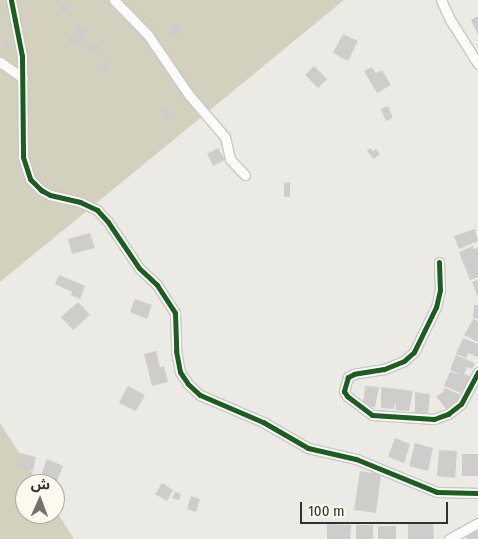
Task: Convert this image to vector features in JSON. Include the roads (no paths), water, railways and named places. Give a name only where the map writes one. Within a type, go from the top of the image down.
[{"type":"street","points":[[11,0],[22,56],[23,157],[30,179],[41,190],[80,202],[97,210],[108,222],[139,268],[157,286],[175,313],[175,342],[180,372],[200,395],[262,422],[308,448],[356,459],[437,492],[478,493]]},
{"type":"street","points":[[114,0],[148,35],[190,95],[225,137],[230,160],[245,175]]},
{"type":"street","points":[[441,0],[451,21],[478,64]]},
{"type":"street","points":[[0,62],[23,78]]},
{"type":"street","points":[[439,262],[440,290],[436,307],[424,335],[414,352],[404,361],[384,369],[354,374],[348,377],[344,391],[347,396],[372,415],[434,419],[448,414],[461,404],[478,372]]},
{"type":"street","points":[[448,539],[478,523]]}]
